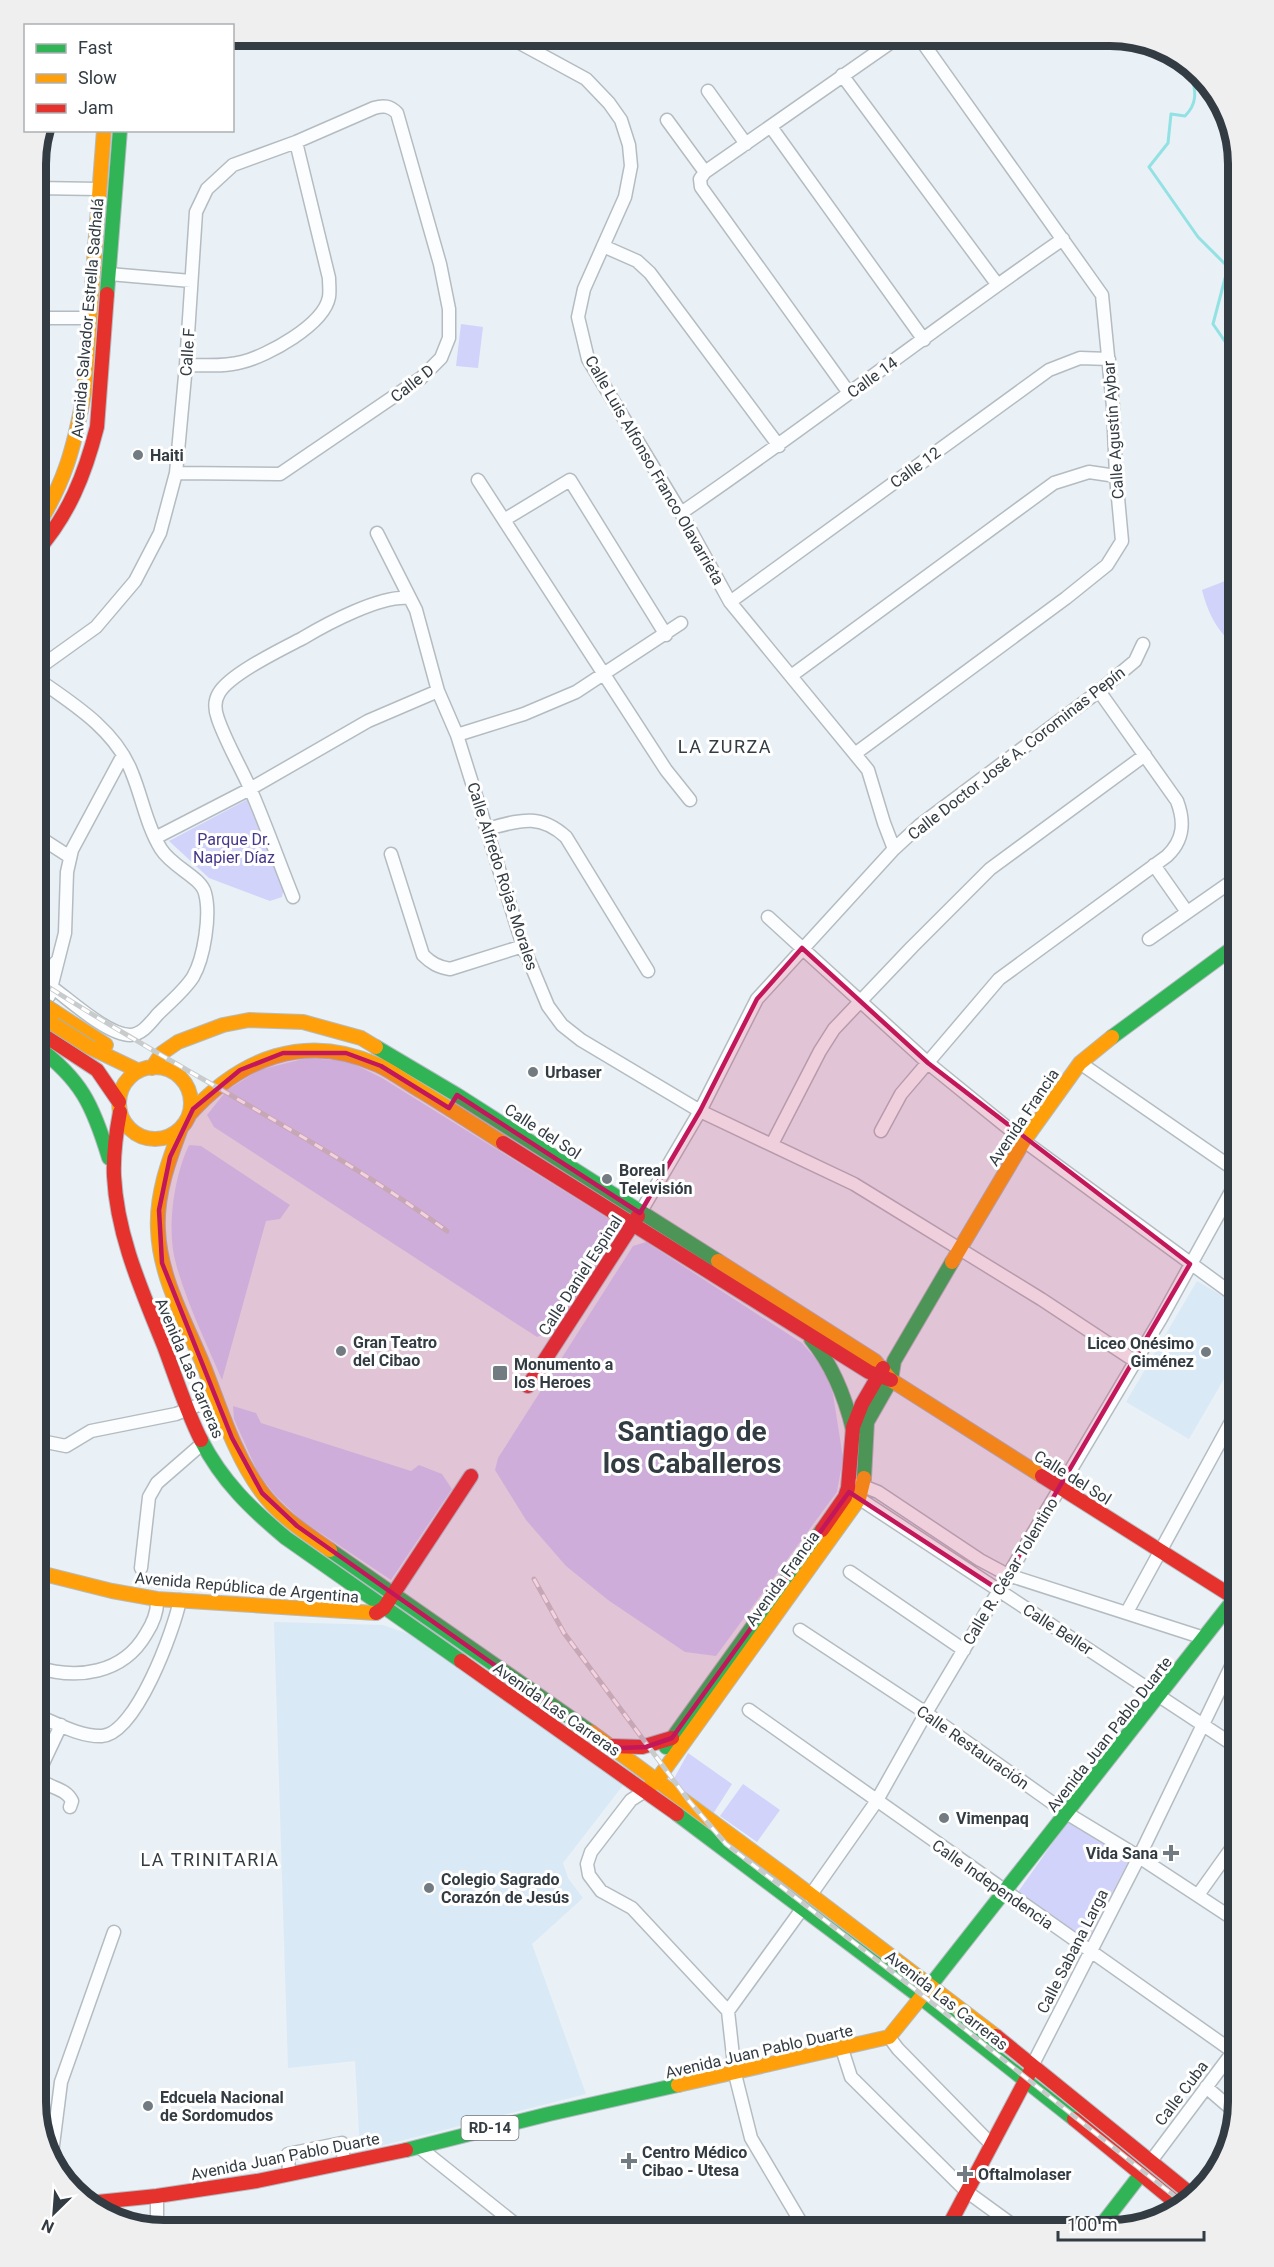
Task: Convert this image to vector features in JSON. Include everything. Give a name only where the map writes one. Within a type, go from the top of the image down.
[{"type":"main road","name":"Avenida Salvador Estrella Sadhalá","points":[[47,514],[58,494],[80,423],[104,132]]},
{"type":"main road","name":"Avenida Salvador Estrella Sadhalá","points":[[47,544],[73,502],[97,427],[120,132]]},
{"type":"main road","name":"Avenida Salvador Estrella Sadhalá","points":[[47,541],[52,536]]},
{"type":"main road","name":"Avenida Francia","points":[[653,1777],[672,1738],[855,1490],[853,1430],[862,1407],[887,1372],[1024,1141],[1080,1063],[1126,1025],[1228,951]]},
{"type":"main road","points":[[47,995],[55,1012],[146,1069]]},
{"type":"main road","points":[[47,1019],[91,1048],[146,1069],[165,1069],[182,1079],[190,1097],[189,1115],[181,1128],[172,1135],[151,1139],[141,1136],[131,1130],[102,1076],[47,1037]]},
{"type":"main road","name":"Calle del Sol","points":[[146,1069],[162,1053],[178,1042],[223,1024],[249,1020],[303,1022],[361,1038],[457,1095],[636,1219],[803,1329],[887,1372],[1060,1488],[1228,1593]]},
{"type":"main road","name":"Calle del Sol","points":[[189,1115],[218,1087],[252,1063],[283,1053],[316,1050],[346,1053],[381,1065],[449,1108],[875,1361],[887,1372]]},
{"type":"main road","points":[[47,1053],[73,1075],[85,1093],[96,1116],[113,1172]]},
{"type":"main road","points":[[120,1107],[125,1084],[146,1069]]},
{"type":"main road","points":[[449,1108],[457,1095]]},
{"type":"main road","name":"Avenida Las Carreras","points":[[120,1107],[113,1152],[113,1172],[116,1204],[129,1260],[203,1443],[225,1480],[258,1516],[642,1790],[802,1909],[1025,2081],[1174,2201]]},
{"type":"main road","name":"Avenida Las Carreras","points":[[181,1128],[170,1157],[161,1193],[158,1227],[162,1263],[244,1463],[262,1493],[297,1526],[653,1777],[930,1986],[1187,2191]]},
{"type":"main road","name":"Calle Daniel Espinal","points":[[528,1386],[636,1219]]},
{"type":"main road","points":[[803,1329],[835,1374],[846,1400],[853,1430]]},
{"type":"main road","name":"Avenida Francia","points":[[642,1790],[855,1490],[867,1422],[887,1372]]},
{"type":"main road","points":[[384,1608],[471,1476]]},
{"type":"main road","name":"Avenida República de Argentina","points":[[46,1575],[112,1591],[157,1599],[368,1613],[375,1613],[384,1608]]},
{"type":"main road","name":"Avenida Juan Pablo Duarte","points":[[100,2202],[242,2184],[344,2163],[889,2037],[1228,1610]]},
{"type":"main road","points":[[608,1745],[636,1749],[672,1738]]},
{"type":"main road","name":"Calle Sabana Larga","points":[[952,2220],[1032,2067]]},
{"type":"main road","points":[[1105,2220],[1141,2174]]},
{"type":"street","name":"Calle Luis Alfonso Franco Olavarrieta","points":[[527,47],[586,79],[609,103],[621,120],[629,146],[631,166],[625,196],[584,289],[579,317],[588,358],[681,513],[730,602],[868,770],[894,849]]},
{"type":"street","points":[[702,175],[884,47]]},
{"type":"street","name":"Calle Agustín Aybar","points":[[856,753],[1066,598],[1107,564],[1122,541],[1113,407],[1102,295],[926,47]]},
{"type":"street","points":[[842,75],[997,284]]},
{"type":"street","points":[[708,91],[746,144]]},
{"type":"street","name":"Calle F","points":[[47,662],[96,627],[135,580],[160,533],[176,473],[196,212],[207,189],[233,165],[296,142],[374,108],[381,106],[391,108]]},
{"type":"street","name":"Calle D","points":[[176,473],[280,474],[421,378],[441,358],[451,328],[442,275],[397,113],[391,108]]},
{"type":"street","points":[[667,120],[702,175],[701,187],[849,393]]},
{"type":"street","points":[[771,127],[924,340]]},
{"type":"street","points":[[186,365],[222,366],[261,355],[305,328],[323,310],[329,298],[329,278],[296,142]]},
{"type":"street","points":[[47,188],[99,189]]},
{"type":"street","name":"Calle 14","points":[[681,513],[779,446],[997,284],[1063,239]]},
{"type":"street","points":[[603,246],[637,261],[650,273],[779,446]]},
{"type":"street","points":[[109,274],[191,281]]},
{"type":"street","points":[[47,318],[90,318]]},
{"type":"street","name":"Calle 12","points":[[730,602],[1049,370],[1080,358],[1108,359]]},
{"type":"street","points":[[791,676],[1054,483],[1089,472],[1116,476]]},
{"type":"street","points":[[478,480],[666,770],[690,800]]},
{"type":"street","points":[[504,520],[570,480],[666,634]]},
{"type":"street","name":"Calle Alfredo Rojas Morales","points":[[378,533],[416,610],[438,691],[457,735],[523,946],[548,1006],[571,1033],[700,1111],[854,1184],[1041,1299],[1135,1361]]},
{"type":"street","points":[[293,897],[250,789],[218,720],[215,707],[218,694],[251,668],[309,634],[373,604],[400,597],[409,598]]},
{"type":"street","points":[[457,735],[524,714],[576,692],[681,623]]},
{"type":"street","name":"Calle Doctor José A. Corominas Pepín","points":[[636,1219],[700,1111],[757,999],[894,849],[920,825],[946,803],[1099,691],[1135,661],[1143,644]]},
{"type":"street","points":[[47,686],[105,731],[123,755],[132,771],[155,838],[171,862],[203,886],[208,905],[204,943],[200,961],[192,978],[141,1031],[134,1035],[120,1033],[109,1028],[47,994]]},
{"type":"street","points":[[155,838],[250,789],[368,721],[438,691]]},
{"type":"street","points":[[881,1131],[901,1094],[999,979],[1167,856],[1181,837],[1182,813],[1177,801],[1099,691]]},
{"type":"street","points":[[772,1144],[820,1051],[834,1029],[990,869],[1145,754]]},
{"type":"street","points":[[47,992],[62,945],[67,918],[66,892],[70,857],[123,755]]},
{"type":"street","points":[[487,829],[524,820],[544,822],[566,837],[648,971]]},
{"type":"street","points":[[47,842],[70,857]]},
{"type":"street","points":[[391,854],[423,955],[430,963],[440,968],[450,969],[523,946]]},
{"type":"street","points":[[1154,865],[1187,912]]},
{"type":"street","points":[[1149,939],[1228,884]]},
{"type":"street","points":[[768,917],[927,1063],[1024,1141],[1228,1291]]},
{"type":"street","points":[[47,973],[57,961]]},
{"type":"street","points":[[1080,1063],[1228,1166]]},
{"type":"street","name":"Calle R. César Tolentino","points":[[810,1896],[876,1802],[926,1713],[1135,1361],[1228,1197]]},
{"type":"street","points":[[46,1442],[66,1446],[91,1431],[188,1410],[216,1398]]},
{"type":"street","points":[[1127,1612],[1228,1440]]},
{"type":"street","points":[[141,1568],[149,1497],[157,1483],[203,1443]]},
{"type":"street","points":[[855,1490],[878,1492],[980,1560],[1008,1575],[1204,1638]]},
{"type":"street","name":"Calle Beller","points":[[855,1490],[999,1590],[1228,1741]]},
{"type":"street","points":[[850,1572],[964,1650]]},
{"type":"street","points":[[46,1670],[73,1674],[106,1669],[119,1663],[144,1639],[153,1623],[157,1599]]},
{"type":"street","points":[[46,1718],[80,1732],[102,1736],[118,1731],[124,1725],[165,1651],[174,1628],[180,1600]]},
{"type":"street","name":"Calle Restauración","points":[[800,1630],[926,1713],[1068,1814],[1228,1915]]},
{"type":"street","name":"Calle Sabana Larga","points":[[1032,2067],[1089,1951],[1139,1857],[1228,1672]]},
{"type":"street","name":"Calle Independencia","points":[[749,1710],[1089,1951],[1228,2045]]},
{"type":"street","points":[[46,1756],[61,1725]]},
{"type":"street","points":[[46,1784],[66,1792],[72,1802],[70,1807]]},
{"type":"street","points":[[642,1790],[631,1800],[591,1852],[586,1864],[589,1875],[601,1891],[632,1908],[728,2011],[735,2074],[751,2138],[799,2220]]},
{"type":"street","points":[[1198,1895],[1228,1853]]},
{"type":"street","points":[[728,2011],[802,1909]]},
{"type":"street","points":[[53,2142],[61,2082],[114,1932]]},
{"type":"street","points":[[889,2037],[991,2144]]},
{"type":"street","points":[[842,2049],[851,2078],[966,2191],[1006,2220]]},
{"type":"street","name":"Calle Cuba","points":[[1151,2161],[1228,2060]]},
{"type":"street","points":[[1206,2087],[1228,2106]]},
{"type":"street","points":[[289,2174],[288,2154],[342,2143],[344,2163]]},
{"type":"street","points":[[419,2146],[510,2220]]},
{"type":"street","points":[[157,2196],[157,2220]]},
{"type":"highlighted area","points":[[802,948],[928,1063],[1190,1264],[999,1590],[849,1492],[672,1738],[646,1747],[622,1748],[608,1745],[383,1587],[297,1526],[262,1493],[232,1438],[162,1263],[159,1210],[170,1157],[193,1109],[240,1070],[283,1053],[346,1053],[381,1066],[449,1108],[457,1095],[640,1213],[700,1111],[757,999]]},
{"type":"shaded area","points":[[1197,1281],[1228,1299],[1228,1372],[1189,1439],[1126,1402]]},
{"type":"shaded area","name":"Colegio Sagrado Corazón de Jesús","points":[[274,1622],[383,1625],[409,1634],[624,1784],[563,1863],[568,1878],[583,1898],[532,1944],[586,2094],[360,2151],[355,2061],[288,2068]]},
{"type":"green space","points":[[461,324],[483,327],[478,368],[456,366]]},
{"type":"green space","points":[[1228,580],[1228,639],[1215,623],[1202,590]]},
{"type":"green space","name":"Parque Dr. Napier Díaz","points":[[250,798],[287,874],[282,897],[270,901],[209,878],[169,841]]},
{"type":"green space","points":[[307,1058],[348,1061],[382,1078],[614,1222],[615,1237],[554,1331],[537,1337],[214,1127],[207,1115],[227,1090],[259,1070]]},
{"type":"green space","points":[[189,1145],[201,1146],[290,1205],[280,1219],[266,1221],[222,1380],[186,1294],[173,1250],[173,1203],[179,1172]]},
{"type":"green space","points":[[646,1242],[802,1343],[823,1367],[833,1394],[843,1458],[837,1492],[716,1656],[685,1652],[608,1600],[566,1566],[526,1520],[495,1470],[498,1458],[633,1246]]},
{"type":"green space","points":[[233,1406],[256,1413],[261,1423],[411,1471],[419,1465],[442,1474],[452,1489],[391,1580],[301,1520],[275,1495],[258,1473],[234,1419]]},
{"type":"green space","points":[[688,1753],[732,1784],[713,1814],[671,1784]]},
{"type":"green space","points":[[743,1784],[780,1810],[757,1842],[720,1816]]},
{"type":"green space","points":[[1068,1821],[1129,1860],[1087,1942],[1018,1892]]},
{"type":"waterway","points":[[1193,82],[1195,94],[1193,105],[1185,116],[1171,114],[1168,143],[1149,167],[1198,237],[1228,267]]},
{"type":"waterway","points":[[1228,267],[1213,324],[1228,346]]},
{"type":"railway","points":[[47,986],[347,1164],[447,1231]]},
{"type":"railway","points":[[534,1579],[564,1633],[689,1801],[726,1844],[926,1998],[1178,2199]]},
{"type":"traffic: fast","points":[[107,294],[120,132]]},
{"type":"traffic: fast","points":[[1112,1037],[1228,951]]},
{"type":"traffic: fast","points":[[376,1047],[457,1095],[718,1261]]},
{"type":"traffic: fast","points":[[47,1054],[64,1070],[83,1094],[91,1108],[109,1158]]},
{"type":"traffic: fast","points":[[864,1478],[867,1422],[891,1380],[894,1361],[952,1262]]},
{"type":"traffic: fast","points":[[811,1339],[826,1360],[837,1382],[853,1430]]},
{"type":"traffic: fast","points":[[201,1440],[218,1469],[249,1505],[273,1527],[461,1661]]},
{"type":"traffic: fast","points":[[666,1747],[822,1530]]},
{"type":"traffic: fast","points":[[330,1550],[591,1732]]},
{"type":"traffic: fast","points":[[930,1986],[1228,1607]]},
{"type":"traffic: fast","points":[[677,1814],[915,1993],[1074,2119]]},
{"type":"traffic: fast","points":[[406,2150],[678,2085]]},
{"type":"traffic: fast","points":[[1105,2220],[1141,2174]]},
{"type":"traffic: slow","points":[[47,509],[67,464],[84,394],[104,132]]},
{"type":"traffic: slow","points":[[47,1007],[55,1012]]},
{"type":"traffic: slow","points":[[55,1012],[106,1045]]},
{"type":"traffic: slow","points":[[47,1020],[91,1048]]},
{"type":"traffic: slow","points":[[152,1068],[162,1053],[178,1042],[223,1025],[249,1020],[303,1022],[361,1038],[376,1047]]},
{"type":"traffic: slow","points":[[952,1262],[1024,1141],[1080,1063],[1112,1037]]},
{"type":"traffic: slow","points":[[91,1048],[139,1071]]},
{"type":"traffic: slow","points":[[189,1115],[230,1078],[252,1065],[275,1056],[300,1051],[325,1051],[351,1055],[384,1068],[503,1143]]},
{"type":"traffic: slow","points":[[155,1067],[175,1073],[185,1083],[191,1103],[185,1123],[175,1133],[155,1139],[135,1133],[125,1123],[119,1103],[125,1083],[135,1073],[155,1067]]},
{"type":"traffic: slow","points":[[181,1128],[164,1178],[159,1203],[160,1248],[169,1283],[229,1431],[251,1477],[268,1500],[293,1524],[330,1550]]},
{"type":"traffic: slow","points":[[718,1261],[875,1361],[891,1380],[1042,1476]]},
{"type":"traffic: slow","points":[[647,1789],[657,1780],[859,1499],[864,1478]]},
{"type":"traffic: slow","points":[[46,1575],[112,1591],[157,1599],[376,1613]]},
{"type":"traffic: slow","points":[[591,1732],[786,1876],[996,2036]]},
{"type":"traffic: slow","points":[[678,2085],[889,2037],[927,1990]]},
{"type":"traffic: jam","points":[[47,539],[67,509],[81,477],[97,427],[107,294]]},
{"type":"traffic: jam","points":[[47,1037],[97,1070],[119,1102]]},
{"type":"traffic: jam","points":[[120,1112],[114,1168],[116,1198],[125,1242],[139,1284],[201,1440]]},
{"type":"traffic: jam","points":[[503,1143],[869,1372],[891,1380]]},
{"type":"traffic: jam","points":[[528,1386],[638,1216]]},
{"type":"traffic: jam","points":[[822,1530],[845,1497],[848,1488],[853,1427],[862,1404],[883,1368]]},
{"type":"traffic: jam","points":[[376,1613],[384,1608],[471,1476]]},
{"type":"traffic: jam","points":[[1042,1476],[1228,1594]]},
{"type":"traffic: jam","points":[[461,1661],[677,1814]]},
{"type":"traffic: jam","points":[[610,1746],[642,1747],[672,1738]]},
{"type":"traffic: jam","points":[[996,2036],[1187,2191]]},
{"type":"traffic: jam","points":[[952,2220],[1031,2070]]},
{"type":"traffic: jam","points":[[1074,2119],[1174,2201]]},
{"type":"traffic: jam","points":[[100,2202],[257,2181],[406,2150]]},
{"type":"place","name":"Haiti","points":[[138,455]]},
{"type":"place","name":"Urbaser","points":[[533,1072]]},
{"type":"place","name":"Boreal Televisión","points":[[607,1179]]},
{"type":"place","name":"Gran Teatro del Cibao","points":[[341,1351]]},
{"type":"place","name":"Liceo Onésimo Giménez","points":[[1206,1352]]},
{"type":"place","name":"Monumento a los Heroes","points":[[500,1373]]},
{"type":"place","name":"Vimenpaq","points":[[944,1818]]},
{"type":"place","name":"Vida Sana","points":[[1171,1853]]},
{"type":"place","name":"Colegio Sagrado Corazón de Jesús","points":[[429,1888]]},
{"type":"place","name":"Edcuela Nacional de Sordomudos","points":[[148,2106]]},
{"type":"place","name":"Centro Médico Cibao - Utesa","points":[[629,2161]]},
{"type":"place","name":"Oftalmolaser","points":[[965,2174]]},
{"type":"district","name":"LA ZURZA","points":[[725,747]]},
{"type":"district","name":"Santiago de los Caballeros","points":[[692,1447]]},
{"type":"district","name":"LA TRINITARIA","points":[[210,1860]]}]
